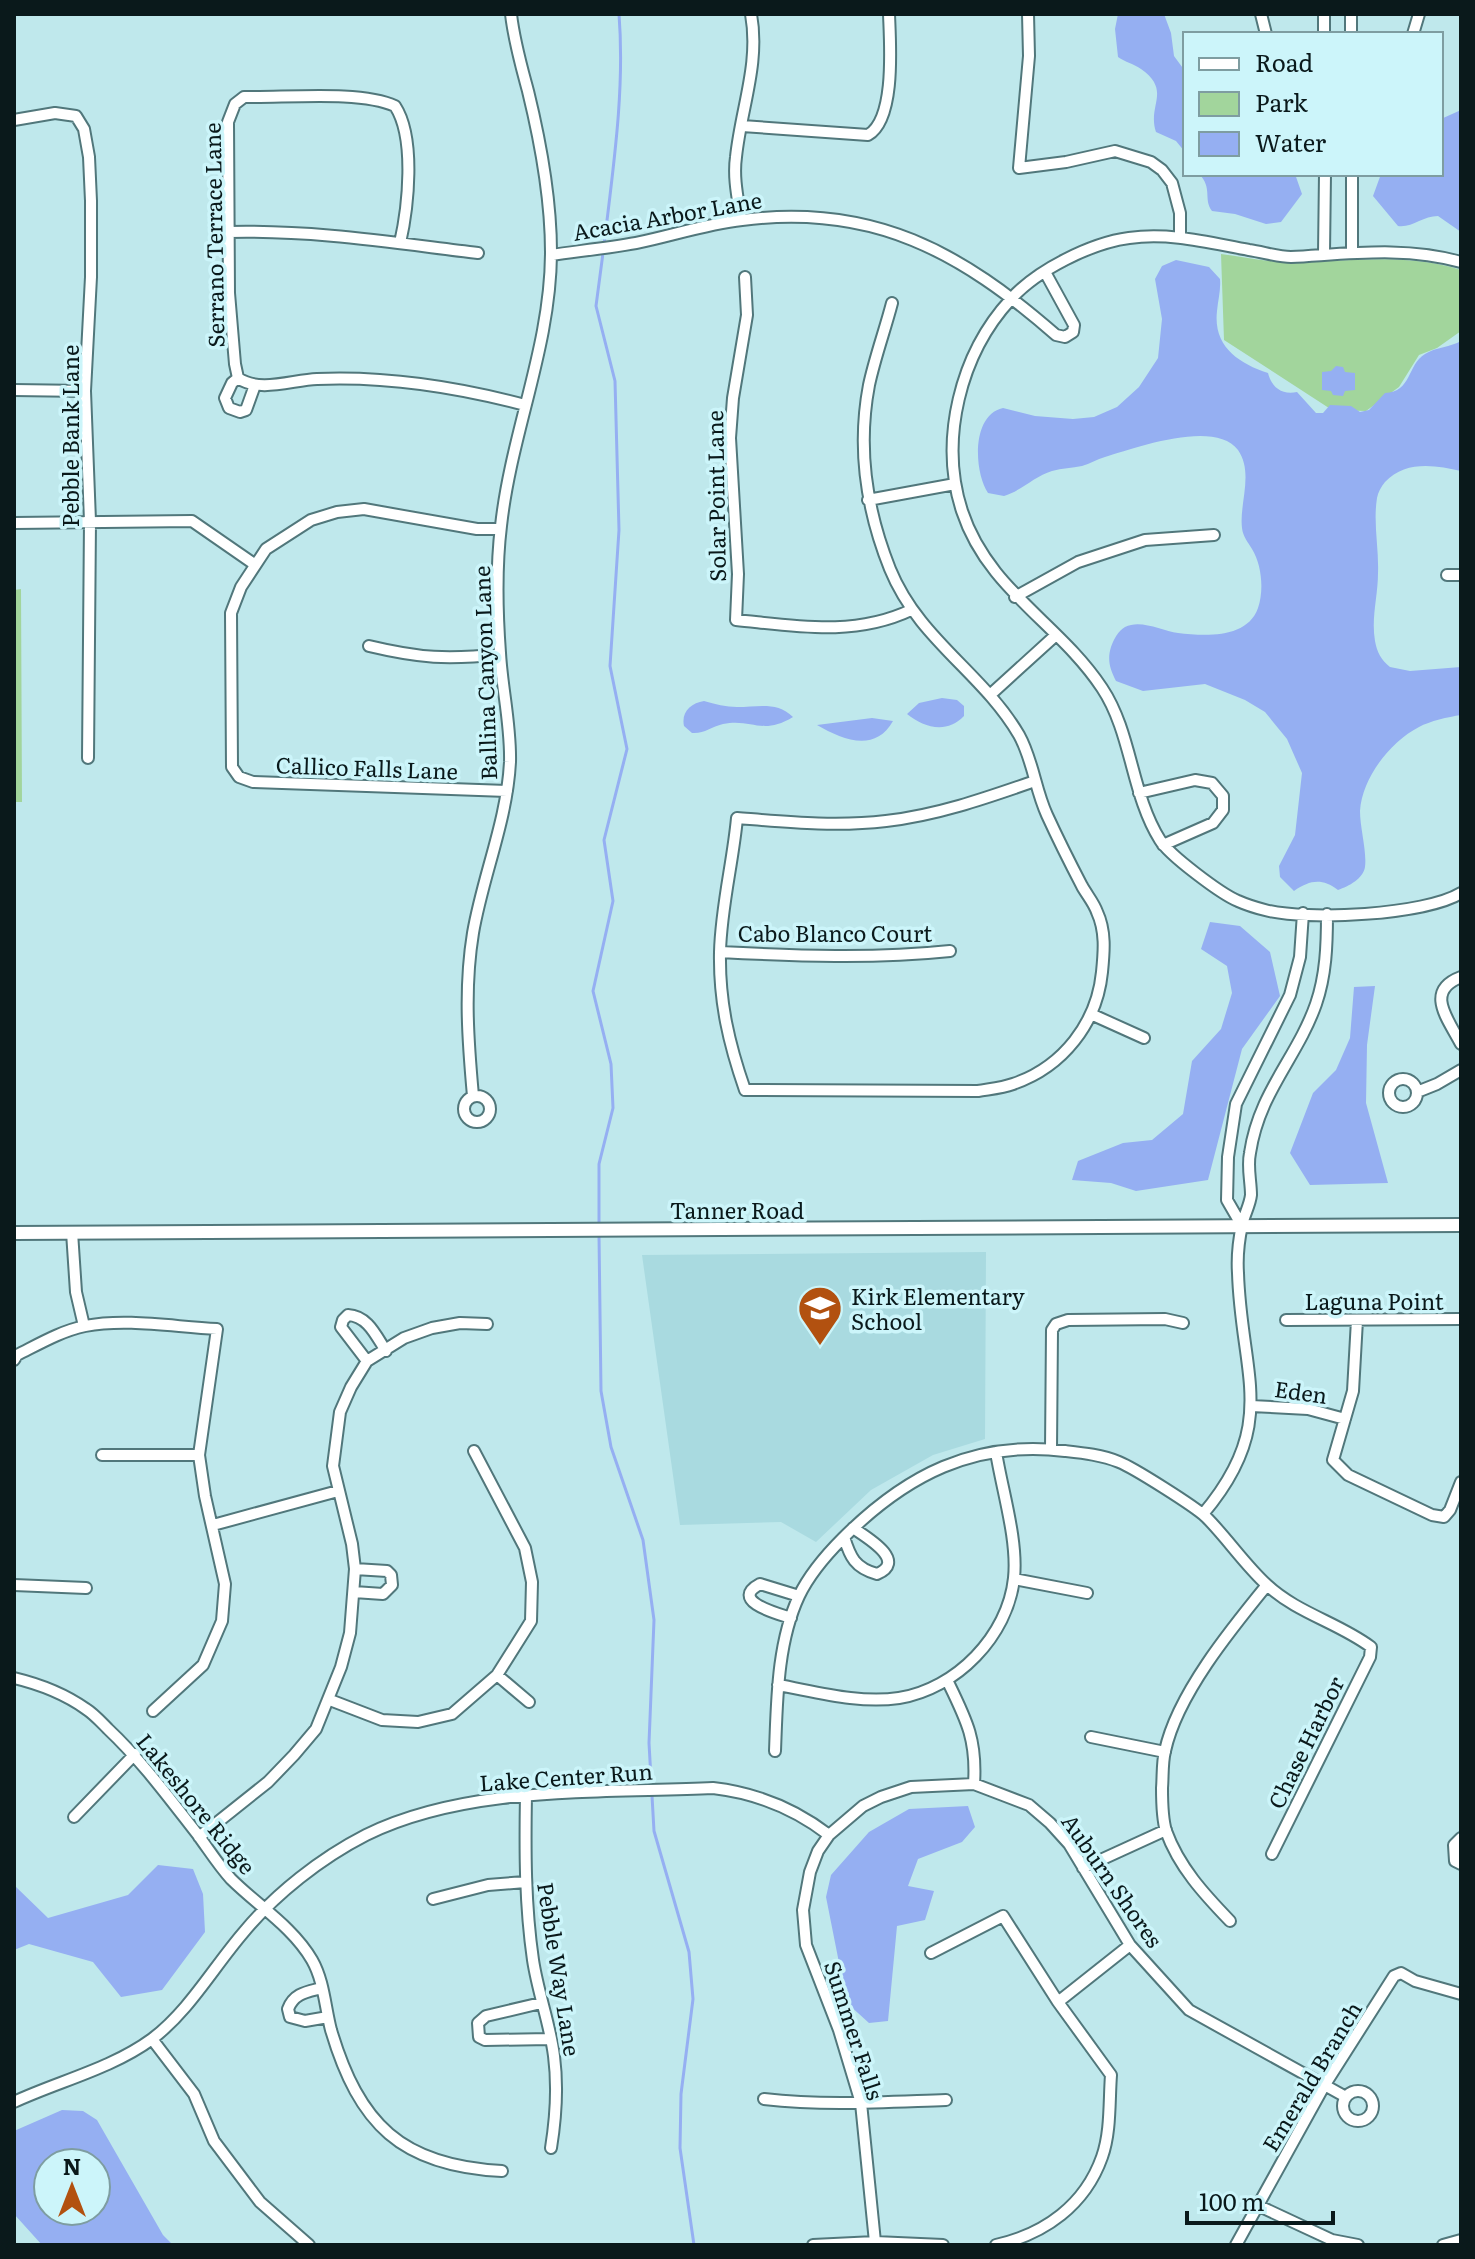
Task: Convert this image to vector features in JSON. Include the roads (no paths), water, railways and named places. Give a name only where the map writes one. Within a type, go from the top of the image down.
[{"type":"main road","name":"Tanner Road","points":[[14,1233],[1461,1225]]},
{"type":"street","name":"Ballina Canyon Lane","points":[[473,1096],[466,1020],[469,962],[473,930],[503,820],[507,791],[509,735],[500,654],[500,529],[544,329],[551,255],[549,202],[541,149],[514,39],[511,14]]},
{"type":"street","points":[[741,220],[736,158],[754,52],[751,14]]},
{"type":"street","points":[[742,126],[868,135],[874,131],[883,117],[888,83],[889,14]]},
{"type":"street","points":[[1028,14],[1029,56],[1019,168],[1115,151],[1151,162],[1172,183],[1180,213],[1180,237]]},
{"type":"street","name":"Serrano Terrace Lane","points":[[247,382],[232,383],[225,398],[229,408],[240,412],[246,410],[247,382],[229,293],[228,122],[235,104],[244,97],[356,98],[395,106],[399,113],[408,170],[400,243]]},
{"type":"street","name":"Pebble Bank Lane","points":[[14,120],[55,113],[76,116],[84,129],[89,157],[91,277],[85,391],[90,521],[88,758]]},
{"type":"street","points":[[1324,253],[1325,176]]},
{"type":"street","points":[[1352,176],[1352,253]]},
{"type":"street","name":"Acacia Arbor Lane","points":[[551,255],[634,243],[741,220],[781,216],[845,221],[911,238],[945,253],[1012,297],[1056,335],[1065,337],[1073,332],[1074,325],[1045,272]]},
{"type":"street","points":[[229,232],[289,231],[478,253]]},
{"type":"street","points":[[1461,262],[1419,253],[1324,253],[1288,257],[1180,237],[1128,238],[1098,246],[1070,257],[1012,297],[990,326],[963,382],[954,427],[955,484],[974,541],[989,566],[1015,597],[1090,671],[1112,703],[1139,793],[1163,845],[1237,901],[1269,911],[1327,914],[1398,911],[1447,901],[1461,893]]},
{"type":"street","name":"Solar Point Lane","points":[[745,277],[747,315],[733,398],[730,438],[737,536],[736,620],[831,629],[874,624],[911,610]]},
{"type":"street","points":[[892,303],[870,384],[864,425],[863,462],[868,500],[891,570],[911,610],[935,640],[990,695],[1019,736],[1031,763],[1046,812],[1098,912],[1103,933],[1101,987],[1093,1015],[1073,1043],[1041,1071],[1013,1084],[978,1091],[745,1090],[729,1043],[722,1000],[720,952],[737,818],[837,824],[885,821],[973,803],[1035,781]]},
{"type":"street","points":[[247,382],[370,379],[447,387],[525,405]]},
{"type":"street","points":[[14,390],[85,391]]},
{"type":"street","points":[[868,500],[955,484]]},
{"type":"street","points":[[14,523],[192,521],[254,564],[266,549],[286,534],[311,520],[337,512],[364,509],[477,529],[500,529]]},
{"type":"street","points":[[1015,597],[1078,562],[1145,540],[1214,535]]},
{"type":"street","name":"Callico Falls Lane","points":[[254,564],[231,613],[232,767],[239,777],[253,782],[507,791]]},
{"type":"street","points":[[1447,575],[1461,575]]},
{"type":"street","points":[[990,695],[1056,635]]},
{"type":"street","points":[[369,646],[416,657],[458,659],[500,654]]},
{"type":"street","points":[[1139,793],[1195,780],[1212,783],[1223,796],[1223,810],[1213,823],[1163,845]]},
{"type":"street","points":[[1242,1226],[1227,1200],[1228,1157],[1236,1104],[1290,995],[1300,957],[1303,913]]},
{"type":"street","points":[[1203,1514],[1234,1472],[1244,1449],[1251,1406],[1237,1271],[1242,1226],[1251,1198],[1249,1156],[1258,1116],[1316,1004],[1327,960],[1327,914]]},
{"type":"street","name":"Cabo Blanco Court","points":[[720,952],[813,957],[950,951]]},
{"type":"street","points":[[1461,977],[1446,982],[1441,1003],[1461,1044]]},
{"type":"street","points":[[1093,1015],[1144,1038]]},
{"type":"street","points":[[1417,1092],[1461,1070]]},
{"type":"street","points":[[72,1232],[76,1292],[84,1326]]},
{"type":"street","points":[[367,1361],[341,1327],[348,1315],[368,1323],[386,1351]]},
{"type":"street","points":[[1051,1449],[1052,1330],[1056,1324],[1068,1320],[1165,1319],[1183,1323]]},
{"type":"street","name":"Laguna Point","points":[[1286,1320],[1461,1319]]},
{"type":"street","points":[[1357,1320],[1353,1391],[1333,1460],[1348,1475],[1432,1515],[1444,1517],[1461,1482]]},
{"type":"street","points":[[15,1356],[55,1335],[84,1326],[111,1323],[217,1329],[199,1455],[225,1584],[222,1621],[203,1665],[153,1711]]},
{"type":"street","points":[[199,1837],[268,1782],[294,1755],[316,1729],[330,1700],[350,1633],[355,1569],[333,1466],[340,1412],[367,1361],[404,1338],[432,1328],[460,1323],[487,1324]]},
{"type":"street","name":"Eden","points":[[1251,1406],[1308,1409],[1345,1419]]},
{"type":"street","points":[[775,1751],[778,1685],[791,1618],[799,1596],[820,1564],[885,1499],[939,1468],[996,1452],[1051,1449],[1120,1462],[1203,1514],[1267,1585],[1232,1628],[1189,1694],[1173,1725],[1165,1752],[1162,1793],[1166,1830],[1187,1872],[1230,1921]]},
{"type":"street","points":[[330,1700],[382,1720],[418,1722],[452,1714],[497,1675],[531,1621],[532,1582],[525,1548],[474,1451]]},
{"type":"street","points":[[778,1685],[839,1697],[900,1698],[947,1680],[971,1661],[997,1629],[1014,1579],[1010,1530],[996,1452]]},
{"type":"street","points":[[102,1455],[199,1455]]},
{"type":"street","points":[[213,1525],[338,1491]]},
{"type":"street","points":[[844,1537],[850,1557],[857,1566],[877,1574],[885,1570],[888,1556],[853,1528]]},
{"type":"street","points":[[354,1592],[383,1594],[392,1585],[391,1575],[387,1571],[355,1569]]},
{"type":"street","points":[[1014,1579],[1087,1593]]},
{"type":"street","points":[[791,1618],[756,1605],[751,1599],[753,1587],[760,1584],[799,1596]]},
{"type":"street","points":[[14,1585],[86,1588]]},
{"type":"street","name":"Chase Harbor","points":[[1267,1585],[1307,1612],[1371,1647],[1370,1657],[1272,1854]]},
{"type":"street","points":[[497,1675],[529,1702]]},
{"type":"street","name":"Lakeshore Ridge","points":[[14,1678],[37,1684],[87,1709],[135,1754],[229,1876],[294,1935],[316,1967],[343,2068],[353,2090],[384,2128],[423,2155],[471,2169],[502,2171]]},
{"type":"street","points":[[947,1680],[973,1738],[976,1760],[974,1784]]},
{"type":"street","points":[[1091,1737],[1165,1752]]},
{"type":"street","points":[[74,1817],[135,1754]]},
{"type":"street","name":"Auburn Shores","points":[[829,1835],[863,1806],[911,1787],[974,1784],[1029,1805],[1069,1844],[1130,1945],[1189,2010],[1346,2097]]},
{"type":"street","name":"Lake Center Run","points":[[14,2102],[113,2061],[152,2039],[179,2014],[264,1910],[319,1865],[389,1825],[456,1804],[526,1795],[713,1788],[763,1798],[829,1835]]},
{"type":"street","name":"Pebble Way Lane","points":[[526,1795],[525,1882],[533,1960],[550,2039],[556,2089],[556,2119],[551,2148]]},
{"type":"street","points":[[1083,1868],[1166,1830]]},
{"type":"street","name":"Summer Falls","points":[[829,1835],[818,1851],[810,1872],[803,1910],[804,1928],[812,1964],[839,2030],[861,2103],[875,2242]]},
{"type":"street","points":[[1461,1838],[1454,1845],[1453,1856],[1461,1864]]},
{"type":"street","points":[[433,1899],[488,1885],[525,1882]]},
{"type":"street","points":[[931,1953],[1003,1916],[1058,2002],[1111,2075],[1102,2156],[1086,2189],[1061,2216],[1039,2231],[996,2245]]},
{"type":"street","points":[[1058,2002],[1130,1945]]},
{"type":"street","name":"Emerald Branch","points":[[1236,2245],[1324,2086],[1394,1976],[1401,1973],[1415,1981],[1461,1994]]},
{"type":"street","points":[[322,1988],[299,1994],[291,2000],[288,2009],[290,2017],[299,2020],[328,2017]]},
{"type":"street","points":[[541,2003],[486,2016],[478,2023],[477,2030],[479,2037],[485,2040],[550,2039]]},
{"type":"street","points":[[152,2039],[194,2094],[214,2141],[260,2202],[309,2245]]},
{"type":"street","points":[[764,2099],[795,2103],[946,2100]]},
{"type":"street","points":[[1259,2206],[1332,2240],[1358,2245]]},
{"type":"street","points":[[1443,2245],[1461,2240]]},
{"type":"street","points":[[813,2245],[875,2242],[943,2245]]},
{"type":"water","points":[[1118,14],[1164,14],[1171,33],[1174,56],[1183,68],[1183,150],[1176,141],[1156,132],[1155,84],[1138,67],[1118,57],[1115,29]]},
{"type":"water","points":[[1461,110],[1461,232],[1438,216],[1398,226],[1373,196],[1380,176],[1443,176],[1443,118]]},
{"type":"water","points":[[1201,176],[1296,176],[1302,194],[1281,222],[1266,224],[1235,214],[1212,211]]},
{"type":"water","points":[[1176,260],[1209,267],[1220,279],[1217,323],[1223,343],[1230,351],[1247,364],[1268,373],[1278,389],[1297,392],[1316,413],[1323,413],[1330,405],[1351,406],[1360,412],[1369,410],[1385,393],[1405,383],[1425,354],[1461,341],[1461,471],[1431,466],[1411,467],[1393,475],[1381,488],[1376,507],[1378,573],[1374,624],[1377,649],[1390,667],[1410,671],[1461,667],[1461,715],[1419,727],[1398,742],[1379,762],[1366,786],[1360,811],[1364,871],[1355,882],[1338,890],[1316,882],[1294,891],[1280,877],[1279,866],[1295,835],[1302,773],[1287,739],[1265,712],[1245,700],[1205,684],[1143,691],[1116,681],[1110,664],[1115,638],[1131,625],[1212,635],[1235,630],[1253,618],[1260,601],[1261,578],[1255,555],[1243,531],[1245,469],[1238,450],[1227,441],[1212,437],[1174,438],[1082,466],[1052,471],[1004,496],[988,493],[983,484],[978,445],[985,421],[993,413],[1003,408],[1035,416],[1094,417],[1117,407],[1139,387],[1158,358],[1162,319],[1155,279],[1162,266]]},
{"type":"water","points":[[1336,366],[1343,367],[1345,372],[1355,373],[1355,390],[1345,391],[1343,396],[1322,390],[1322,372],[1331,371]]},
{"type":"water","points":[[942,698],[957,700],[964,706],[964,716],[950,725],[936,727],[921,723],[907,714],[919,703]]},
{"type":"water","points":[[704,701],[733,707],[774,707],[793,717],[773,725],[733,723],[692,733],[684,726],[684,716],[691,706]]},
{"type":"water","points":[[872,718],[893,721],[886,731],[868,740],[848,739],[817,725]]},
{"type":"water","points":[[1210,922],[1240,926],[1270,952],[1280,996],[1242,1049],[1208,1180],[1136,1191],[1111,1183],[1072,1180],[1078,1161],[1123,1143],[1152,1140],[1183,1114],[1192,1061],[1221,1029],[1232,993],[1227,966],[1201,949]]},
{"type":"water","points":[[1375,986],[1367,1045],[1366,1103],[1388,1183],[1310,1185],[1290,1153],[1313,1093],[1336,1070],[1350,1038],[1354,987]]},
{"type":"water","points":[[968,1806],[975,1827],[962,1842],[918,1859],[908,1886],[934,1891],[925,1920],[897,1926],[888,2021],[869,2023],[847,2003],[826,1897],[831,1875],[869,1832],[909,1809]]},
{"type":"water","points":[[158,1865],[193,1869],[203,1894],[205,1932],[162,1990],[121,1997],[93,1962],[29,1944],[14,1950],[14,1885],[48,1918],[128,1895]]},
{"type":"water","points":[[62,2110],[83,2111],[97,2120],[163,2235],[173,2245],[42,2245],[14,2214],[14,2131]]},
{"type":"waterway","points":[[604,245],[619,101],[619,14]]},
{"type":"waterway","points":[[599,1227],[599,1164],[613,1108],[611,1064],[593,991],[613,901],[604,840],[627,749],[610,666],[619,530],[615,381],[596,306],[603,253]]},
{"type":"waterway","points":[[599,1235],[601,1391],[611,1447],[643,1540],[654,1620],[649,1743],[654,1831],[689,1952],[693,1999],[681,2094],[680,2148],[694,2245]]},
{"type":"place","name":"Kirk Elementary School","points":[[820,1347]]}]
